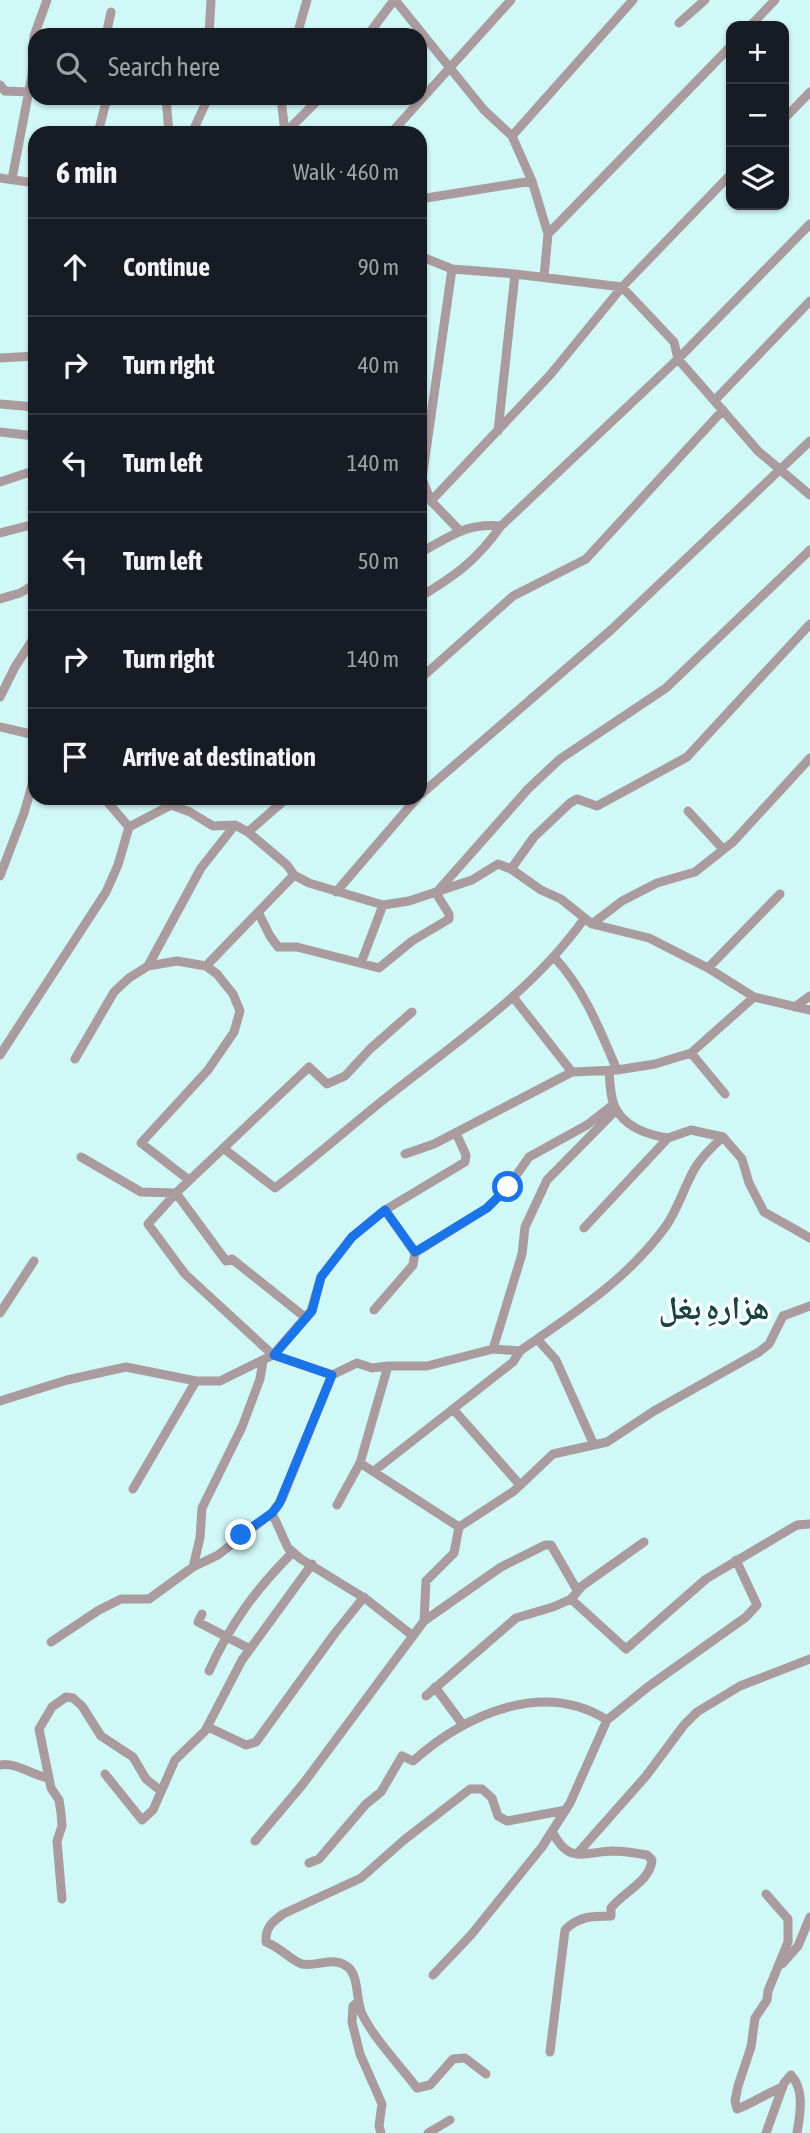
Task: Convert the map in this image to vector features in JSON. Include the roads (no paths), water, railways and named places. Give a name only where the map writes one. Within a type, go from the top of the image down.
[{"type":"street","points":[[37,28],[47,0]]},
{"type":"street","points":[[209,28],[211,0]]},
{"type":"street","points":[[299,28],[307,0]]},
{"type":"street","points":[[373,28],[394,0],[416,28]]},
{"type":"street","points":[[427,93],[511,0]]},
{"type":"street","points":[[512,135],[633,0]]},
{"type":"street","points":[[679,23],[705,0]]},
{"type":"street","points":[[755,21],[775,0]]},
{"type":"street","points":[[108,28],[111,12]]},
{"type":"street","points":[[427,41],[484,110],[512,135],[532,181],[548,234],[544,277]]},
{"type":"street","points":[[548,234],[726,51]]},
{"type":"street","points":[[0,85],[5,91],[28,92]]},
{"type":"street","points":[[789,114],[810,92]]},
{"type":"street","points":[[12,179],[28,97]]},
{"type":"street","points":[[100,126],[105,105]]},
{"type":"street","points":[[167,105],[168,126]]},
{"type":"street","points":[[195,126],[205,105]]},
{"type":"street","points":[[282,105],[284,126]]},
{"type":"street","points":[[292,126],[313,105]]},
{"type":"street","points":[[397,126],[416,105]]},
{"type":"street","points":[[0,178],[28,182]]},
{"type":"street","points":[[431,500],[550,375],[622,287],[726,179]]},
{"type":"street","points":[[427,198],[532,181]]},
{"type":"street","points":[[427,592],[482,552],[501,526],[678,359],[810,224]]},
{"type":"street","points":[[427,259],[452,269],[622,287],[674,342],[678,359],[758,451],[810,495]]},
{"type":"street","points":[[427,444],[452,269]]},
{"type":"street","points":[[498,431],[515,274]]},
{"type":"street","points":[[715,400],[810,301]]},
{"type":"street","points":[[0,358],[28,356]]},
{"type":"street","points":[[0,404],[28,406]]},
{"type":"street","points":[[427,673],[513,596],[586,559],[723,410]]},
{"type":"street","points":[[0,432],[28,435]]},
{"type":"street","points":[[427,790],[611,629],[810,441]]},
{"type":"street","points":[[0,482],[28,473]]},
{"type":"street","points":[[427,491],[431,500],[460,531]]},
{"type":"street","points":[[427,549],[481,523],[501,526]]},
{"type":"street","points":[[0,533],[28,526]]},
{"type":"street","points":[[436,893],[528,789],[560,759],[666,688],[810,550]]},
{"type":"street","points":[[0,599],[28,588]]},
{"type":"street","points":[[511,869],[534,837],[570,803],[577,799],[597,806],[687,757],[810,624]]},
{"type":"street","points":[[0,697],[28,647]]},
{"type":"street","points":[[0,727],[28,733]]},
{"type":"street","points":[[223,1148],[275,1188],[513,997],[555,958],[588,922],[657,883],[695,872],[733,842],[810,758]]},
{"type":"street","points":[[0,876],[28,799]]},
{"type":"street","points":[[110,805],[129,827]]},
{"type":"street","points":[[0,1055],[107,892],[129,827],[171,805],[190,812],[213,826],[235,825],[248,832],[287,865],[294,875],[336,892],[383,905],[436,893],[472,880],[498,864],[561,899],[588,922],[649,938],[708,968],[754,997],[810,1010]]},
{"type":"street","points":[[248,832],[279,805]]},
{"type":"street","points":[[336,892],[412,805]]},
{"type":"street","points":[[688,811],[723,849]]},
{"type":"street","points":[[148,966],[201,869],[235,825]]},
{"type":"street","points":[[206,966],[294,875]]},
{"type":"street","points":[[258,912],[278,947],[297,947],[379,968],[412,942],[449,919],[450,914],[436,893]]},
{"type":"street","points":[[708,968],[780,894]]},
{"type":"street","points":[[361,963],[383,905]]},
{"type":"street","points":[[555,958],[567,971],[589,1006],[613,1070],[615,1107],[631,1124],[647,1134],[668,1139]]},
{"type":"street","points":[[75,1059],[114,992],[128,978],[148,966],[177,961],[206,966],[217,974],[233,995],[240,1010],[234,1032],[208,1070],[141,1143],[189,1180]]},
{"type":"street","points":[[795,1007],[810,996]]},
{"type":"street","points":[[513,997],[572,1072]]},
{"type":"street","points":[[405,1154],[434,1144],[572,1072],[655,1064],[691,1053],[754,997]]},
{"type":"street","points":[[332,1375],[274,1355],[185,1274],[148,1224],[189,1180],[309,1067],[327,1084],[345,1076],[370,1049],[412,1012]]},
{"type":"street","points":[[691,1053],[725,1094]]},
{"type":"street","points":[[415,1252],[487,1208],[508,1187],[529,1157],[615,1107]]},
{"type":"street","points":[[494,1349],[522,1254],[525,1227],[547,1180],[615,1107]]},
{"type":"street","points":[[584,1228],[668,1139],[691,1130],[723,1137],[742,1158],[749,1183],[764,1212],[810,1238]]},
{"type":"street","points":[[0,1401],[67,1380],[126,1367],[197,1381],[220,1381],[274,1355],[312,1311],[321,1277],[352,1237],[385,1210],[465,1162],[466,1155],[456,1133]]},
{"type":"street","points":[[374,1471],[513,1363],[520,1351],[600,1295],[639,1261],[667,1224],[696,1167],[723,1137]]},
{"type":"street","points":[[81,1157],[141,1192],[176,1193]]},
{"type":"street","points":[[176,1193],[226,1261],[232,1259],[306,1318]]},
{"type":"street","points":[[374,1310],[413,1265],[415,1252],[385,1210]]},
{"type":"street","points":[[0,1313],[34,1261]]},
{"type":"street","points":[[424,1621],[426,1581],[454,1553],[459,1527],[520,1485],[553,1454],[607,1442],[654,1411],[759,1352],[769,1343],[783,1316],[810,1306]]},
{"type":"street","points":[[537,1339],[556,1360],[594,1445]]},
{"type":"street","points":[[51,1642],[99,1610],[121,1599],[149,1599],[193,1567],[218,1555],[272,1513],[282,1499],[332,1375],[357,1363],[372,1368],[427,1366],[494,1349],[520,1351]]},
{"type":"street","points":[[193,1567],[200,1538],[202,1508],[242,1427],[260,1379],[263,1361]]},
{"type":"street","points":[[337,1505],[360,1463],[388,1366]]},
{"type":"street","points":[[133,1489],[197,1381]]},
{"type":"street","points":[[453,1409],[520,1485]]},
{"type":"street","points":[[360,1463],[459,1527]]},
{"type":"street","points":[[272,1513],[288,1548],[364,1597],[413,1636]]},
{"type":"street","points":[[254,1842],[303,1784],[424,1621],[501,1567],[545,1545],[551,1545],[559,1556],[574,1595],[626,1648],[706,1580],[797,1525],[810,1524]]},
{"type":"street","points":[[426,1696],[516,1618],[553,1607],[574,1595],[644,1542]]},
{"type":"street","points":[[209,1671],[225,1637],[246,1603],[293,1552]]},
{"type":"street","points":[[433,1975],[471,1935],[552,1831],[566,1810],[607,1720],[649,1686],[746,1617],[757,1605],[737,1560]]},
{"type":"street","points":[[106,1774],[142,1820],[153,1810],[175,1760],[208,1727],[250,1649],[312,1564]]},
{"type":"street","points":[[208,1727],[246,1745],[256,1742],[364,1597]]},
{"type":"street","points":[[202,1614],[198,1622],[250,1649]]},
{"type":"street","points":[[578,1854],[697,1712],[740,1686],[810,1659]]},
{"type":"street","points":[[435,1687],[463,1724]]},
{"type":"street","points":[[62,1899],[57,1841],[62,1826],[61,1813],[59,1800],[48,1778],[39,1729],[52,1707],[66,1697],[72,1698],[82,1706],[101,1736],[133,1757],[146,1779],[161,1791]]},
{"type":"street","points":[[309,1863],[319,1858],[366,1804],[381,1792],[402,1756],[413,1761],[435,1742],[463,1724],[510,1707],[543,1700],[590,1709],[607,1720]]},
{"type":"street","points":[[0,1765],[8,1764],[48,1778]]},
{"type":"street","points":[[486,2074],[465,2058],[453,2059],[430,2085],[418,2088],[366,2021],[358,2002],[353,1973],[347,1966],[339,1962],[305,1965],[296,1962],[284,1950],[266,1942],[265,1933],[272,1922],[301,1904],[361,1878],[404,1840],[470,1789],[482,1789],[492,1798],[498,1816],[507,1821],[566,1810]]},
{"type":"street","points":[[550,2052],[565,1930],[580,1919],[611,1916],[611,1908],[642,1880],[651,1868],[652,1860],[647,1855],[612,1851],[588,1856],[570,1854],[559,1846],[552,1831]]},
{"type":"street","points":[[766,1894],[788,1919],[788,1942],[768,1991],[767,2000],[755,2018],[751,2047],[735,2101],[737,2109],[782,2087]]},
{"type":"street","points":[[778,1967],[797,1946],[810,1917]]},
{"type":"street","points":[[358,2002],[353,2006],[352,2022],[360,2054],[382,2104],[379,2126],[381,2133]]},
{"type":"street","points":[[766,2133],[782,2087],[791,2075],[798,2083],[800,2110],[797,2133]]},
{"type":"street","points":[[428,2133],[450,2120]]},
{"type":"district","name":"هزارهِ بغل","points":[[714,1308]]}]
